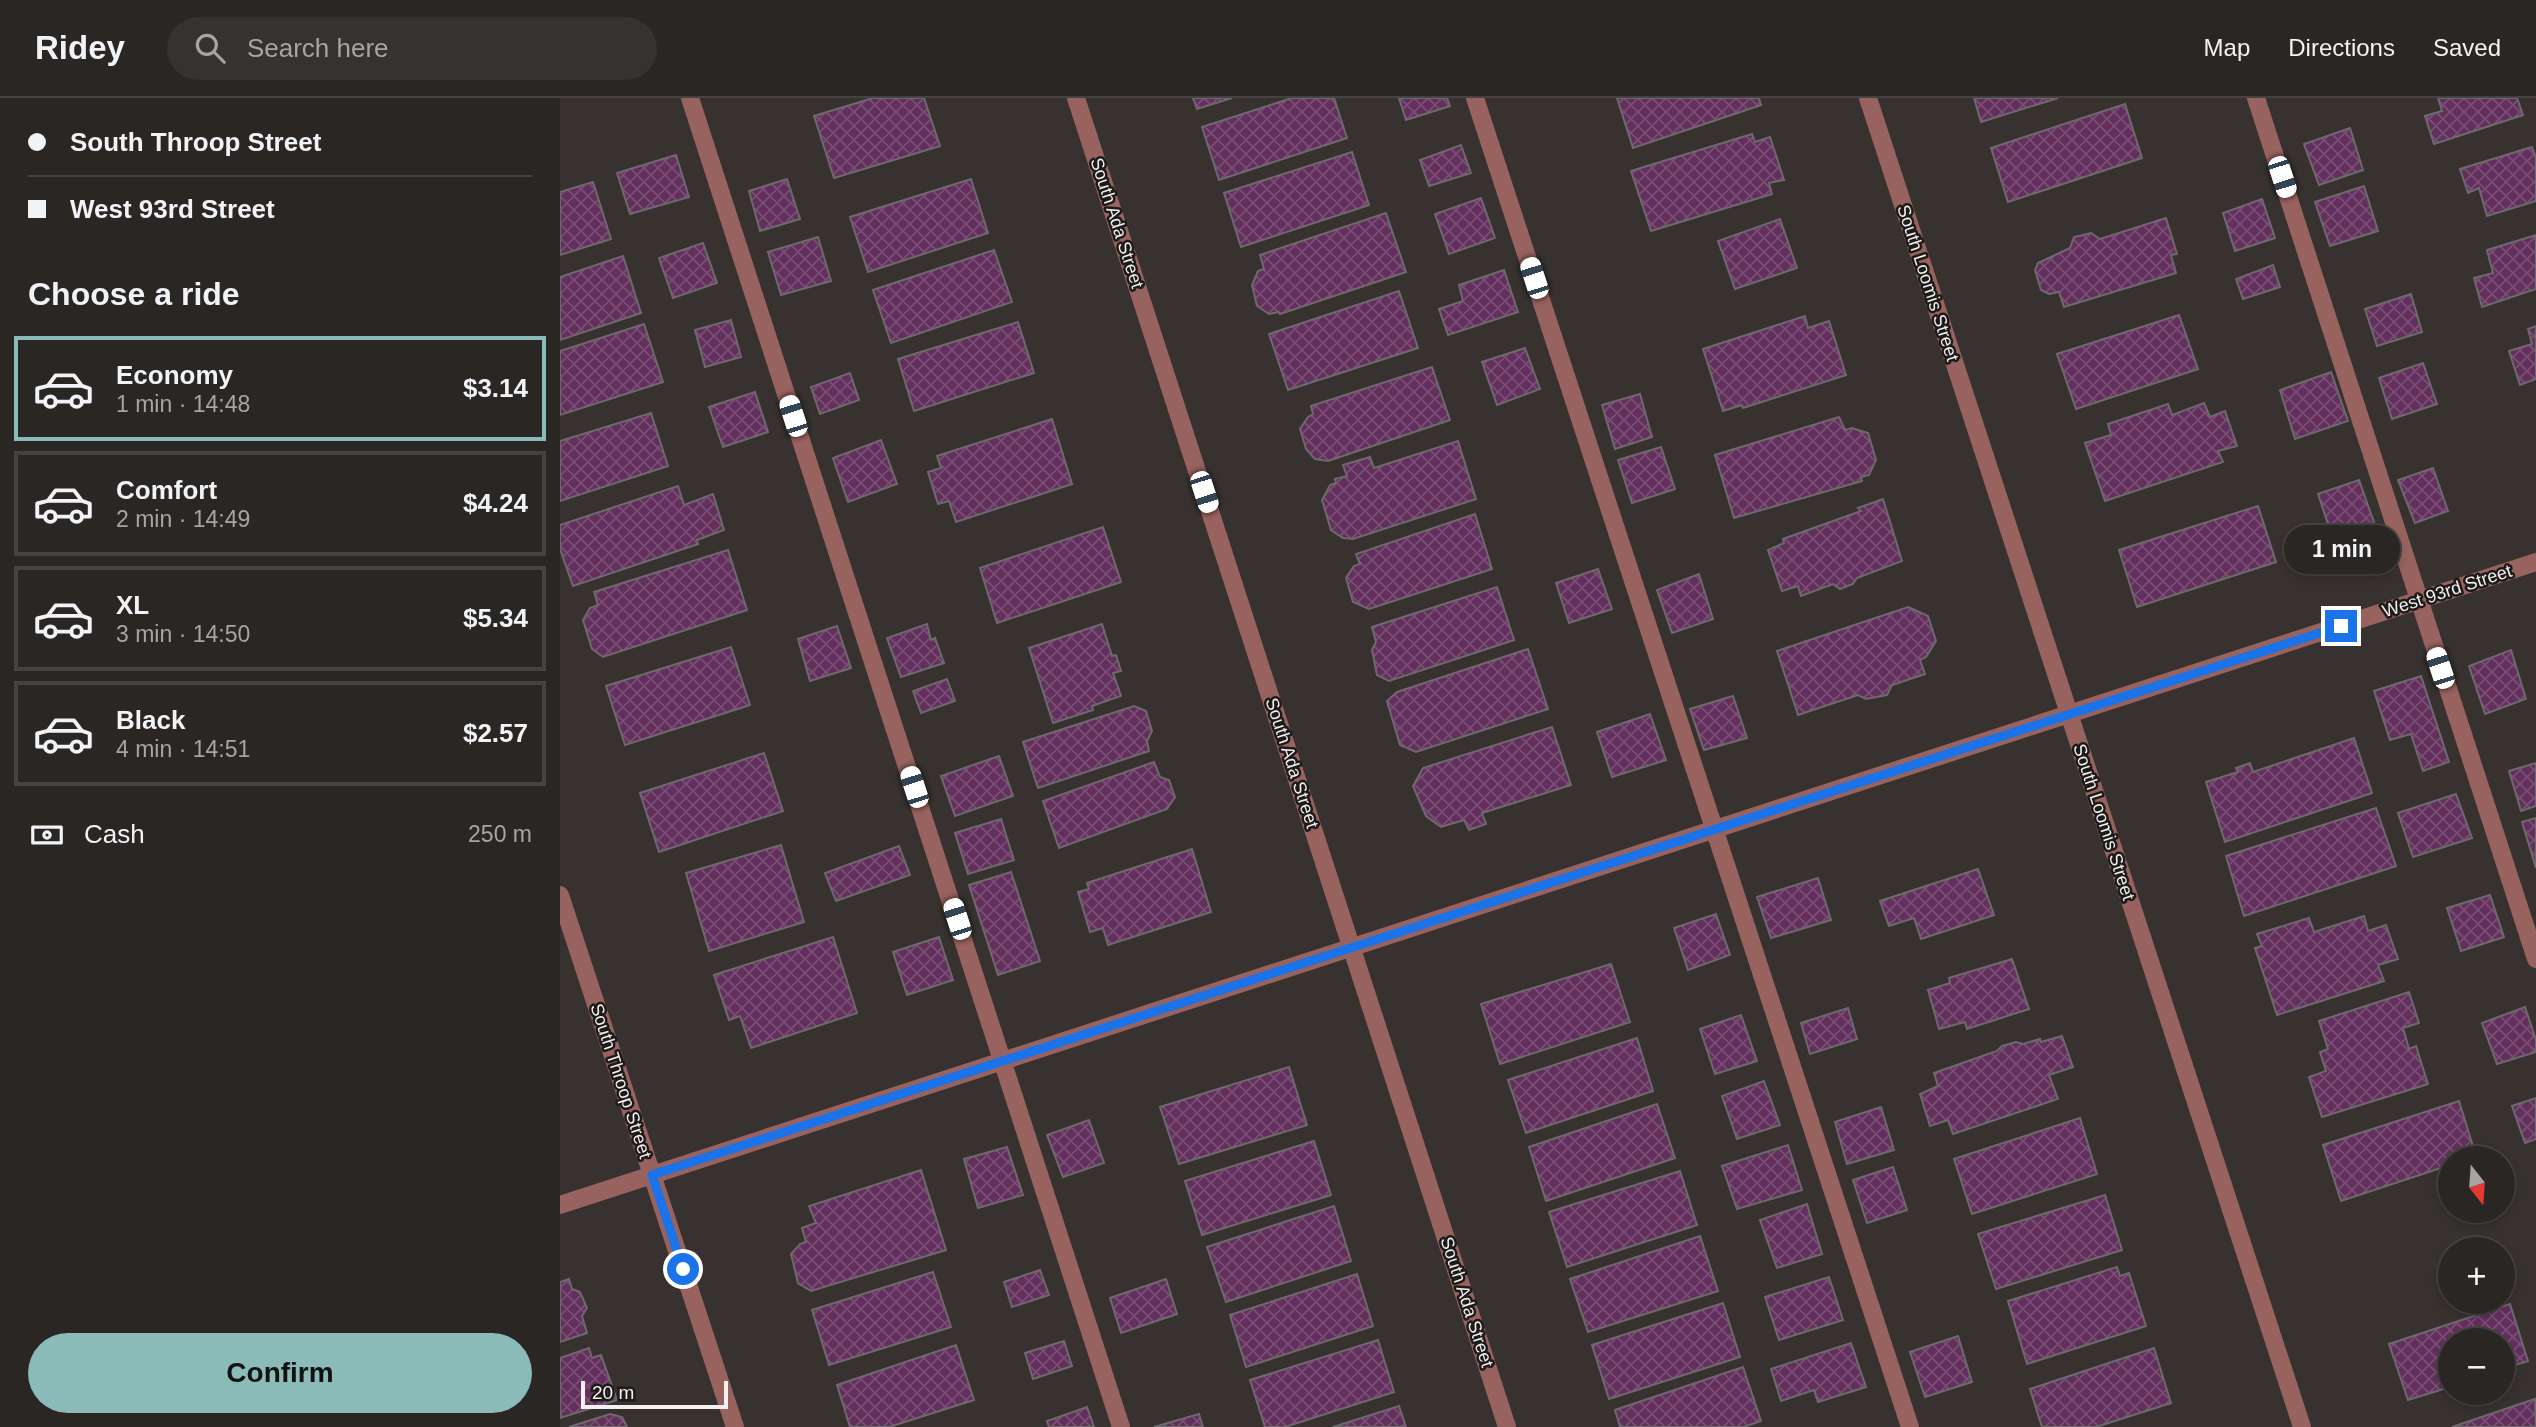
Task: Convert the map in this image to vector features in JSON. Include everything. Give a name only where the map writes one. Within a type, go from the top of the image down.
[{"type":"street","points":[[690,98],[1121,1427]]},
{"type":"street","name":"South Ada Street","points":[[1076,98],[1507,1427]]},
{"type":"street","points":[[1475,98],[1910,1427]]},
{"type":"street","name":"South Loomis Street","points":[[1868,98],[2302,1427]]},
{"type":"street","points":[[2256,98],[2536,959]]},
{"type":"street","name":"West 93rd Street","points":[[560,1205],[2536,562]]},
{"type":"street","name":"South Throop Street","points":[[560,895],[735,1427]]},
{"type":"building","points":[[873,98],[924,98],[940,146],[834,178],[814,116]]},
{"type":"building","points":[[1193,98],[1232,98],[1197,109]]},
{"type":"building","points":[[1292,98],[1334,98],[1347,138],[1219,180],[1202,127]]},
{"type":"building","points":[[1399,98],[1447,98],[1450,106],[1406,120]]},
{"type":"building","points":[[1617,98],[1759,98],[1761,105],[1633,148]]},
{"type":"building","points":[[1974,98],[2058,98],[1981,122]]},
{"type":"building","points":[[2438,98],[2517,98],[2523,115],[2434,144],[2425,116],[2442,111]]},
{"type":"building","points":[[2125,104],[2142,158],[2008,202],[1991,148]]},
{"type":"building","points":[[2350,128],[2363,170],[2319,185],[2304,144]]},
{"type":"building","points":[[1752,134],[1755,142],[1770,137],[1784,180],[1769,183],[1772,194],[1651,231],[1631,171]]},
{"type":"building","points":[[1461,145],[1471,173],[1429,186],[1420,160]]},
{"type":"building","points":[[2532,147],[2536,158],[2536,201],[2487,216],[2479,188],[2468,193],[2460,169]]},
{"type":"building","points":[[1352,152],[1369,205],[1241,247],[1224,193]]},
{"type":"building","points":[[676,155],[689,197],[630,214],[617,173]]},
{"type":"building","points":[[787,179],[800,219],[760,231],[749,191]]},
{"type":"building","points":[[971,179],[988,233],[868,272],[850,217]]},
{"type":"building","points":[[593,182],[611,239],[560,255],[560,192]]},
{"type":"building","points":[[2364,186],[2378,231],[2330,246],[2315,202]]},
{"type":"building","points":[[1481,198],[1495,238],[1449,254],[1435,214]]},
{"type":"building","points":[[2262,199],[2275,238],[2235,251],[2223,213]]},
{"type":"building","points":[[1386,213],[1406,272],[1280,314],[1269,314],[1257,306],[1252,285],[1258,271],[1264,269],[1260,255]]},
{"type":"building","points":[[2166,218],[2177,254],[2171,255],[2176,273],[2064,307],[2059,292],[2049,294],[2041,290],[2035,270],[2038,263],[2070,248],[2074,237],[2091,233],[2100,239]]},
{"type":"building","points":[[1780,219],[1797,268],[1735,289],[1718,241]]},
{"type":"building","points":[[2536,235],[2536,289],[2482,307],[2474,278],[2493,273],[2487,250]]},
{"type":"building","points":[[818,237],[831,281],[781,295],[768,252]]},
{"type":"building","points":[[703,243],[717,283],[673,298],[659,258]]},
{"type":"building","points":[[994,250],[1012,302],[891,343],[873,290]]},
{"type":"building","points":[[623,256],[641,313],[560,340],[560,277]]},
{"type":"building","points":[[2273,265],[2280,287],[2243,299],[2236,279]]},
{"type":"building","points":[[1504,270],[1518,312],[1448,335],[1439,309],[1463,301],[1459,285]]},
{"type":"building","points":[[1399,291],[1418,348],[1288,390],[1269,334]]},
{"type":"building","points":[[2411,294],[2422,332],[2377,346],[2365,309]]},
{"type":"building","points":[[2179,315],[2198,369],[2076,409],[2057,354]]},
{"type":"building","points":[[1805,316],[1808,328],[1829,321],[1846,375],[1743,408],[1742,405],[1723,411],[1703,349]]},
{"type":"building","points":[[731,320],[741,357],[705,367],[695,330]]},
{"type":"building","points":[[1018,322],[1034,373],[914,411],[898,359]]},
{"type":"building","points":[[644,324],[663,382],[560,415],[560,351]]},
{"type":"building","points":[[2536,326],[2536,379],[2520,385],[2509,351],[2532,344],[2528,329]]},
{"type":"building","points":[[1525,348],[1540,389],[1497,405],[1482,362]]},
{"type":"building","points":[[2423,363],[2437,404],[2392,419],[2379,378]]},
{"type":"building","points":[[1432,367],[1450,420],[1328,461],[1315,459],[1306,449],[1300,429],[1313,414],[1311,406]]},
{"type":"building","points":[[2331,372],[2348,421],[2295,439],[2280,390]]},
{"type":"building","points":[[850,373],[859,400],[820,414],[811,387]]},
{"type":"building","points":[[755,392],[768,432],[723,447],[709,407]]},
{"type":"building","points":[[1640,394],[1652,437],[1615,449],[1602,405]]},
{"type":"building","points":[[2204,403],[2210,417],[2225,411],[2237,446],[2218,451],[2223,462],[2105,501],[2085,443],[2111,435],[2108,424],[2168,404],[2172,415]]},
{"type":"building","points":[[651,413],[668,466],[560,501],[560,441]]},
{"type":"building","points":[[1839,417],[1845,430],[1852,428],[1868,433],[1876,460],[1869,475],[1861,477],[1862,481],[1734,518],[1715,455]]},
{"type":"building","points":[[1052,419],[1072,484],[956,522],[949,501],[938,504],[928,472],[941,468],[937,456]]},
{"type":"building","points":[[881,440],[897,484],[848,502],[833,458]]},
{"type":"building","points":[[1458,441],[1476,499],[1353,539],[1343,538],[1331,530],[1322,500],[1330,485],[1336,483],[1335,479],[1347,476],[1343,465],[1370,457],[1374,468]]},
{"type":"building","points":[[1661,447],[1675,489],[1632,503],[1618,460]]},
{"type":"building","points":[[2433,468],[2448,511],[2415,523],[2398,480]]},
{"type":"building","points":[[2359,480],[2377,531],[2335,545],[2318,494]]},
{"type":"building","points":[[678,486],[684,505],[713,494],[724,530],[697,540],[698,544],[573,586],[560,549],[560,525]]},
{"type":"building","points":[[1883,499],[1902,561],[1857,578],[1853,584],[1840,589],[1833,584],[1801,596],[1798,586],[1782,591],[1768,550],[1784,543],[1783,539],[1861,511],[1858,508]]},
{"type":"building","points":[[2258,506],[2276,562],[2137,607],[2119,550]]},
{"type":"building","points":[[1475,514],[1492,569],[1369,609],[1353,602],[1346,578],[1354,566],[1360,564],[1356,554]]},
{"type":"building","points":[[1103,527],[1121,582],[997,623],[980,568]]},
{"type":"building","points":[[728,550],[747,610],[603,657],[592,649],[583,620],[590,608],[598,605],[594,592]]},
{"type":"building","points":[[1598,569],[1612,609],[1569,623],[1556,583]]},
{"type":"building","points":[[1699,574],[1713,619],[1672,633],[1657,590]]},
{"type":"building","points":[[1497,587],[1514,640],[1389,681],[1377,675],[1372,650],[1376,642],[1372,627]]},
{"type":"building","points":[[1908,607],[1928,616],[1936,641],[1926,657],[1920,660],[1925,674],[1892,685],[1887,695],[1866,699],[1858,695],[1798,715],[1777,651]]},
{"type":"building","points":[[927,624],[931,640],[935,638],[944,663],[901,677],[887,638]]},
{"type":"building","points":[[1102,624],[1112,656],[1116,655],[1121,671],[1113,673],[1121,696],[1092,706],[1093,710],[1053,723],[1029,648]]},
{"type":"building","points":[[837,626],[851,668],[810,681],[798,639]]},
{"type":"building","points":[[731,647],[750,705],[625,745],[606,686]]},
{"type":"building","points":[[1528,649],[1548,709],[1416,752],[1400,745],[1387,701],[1397,692]]},
{"type":"building","points":[[2511,650],[2526,699],[2485,714],[2469,666]]},
{"type":"building","points":[[2421,676],[2449,762],[2423,771],[2411,734],[2390,740],[2374,691]]},
{"type":"building","points":[[947,679],[955,701],[921,713],[913,691]]},
{"type":"building","points":[[1733,696],[1747,738],[1704,750],[1690,709]]},
{"type":"building","points":[[1134,706],[1146,711],[1152,731],[1147,741],[1149,751],[1038,788],[1023,742]]},
{"type":"building","points":[[1650,714],[1666,760],[1612,777],[1597,732]]},
{"type":"building","points":[[1552,727],[1571,785],[1482,813],[1486,824],[1469,830],[1464,820],[1441,827],[1426,816],[1413,786],[1423,768]]},
{"type":"building","points":[[2354,738],[2372,793],[2225,842],[2206,782],[2238,772],[2236,768],[2250,763],[2253,772]]},
{"type":"building","points":[[764,753],[783,811],[659,852],[640,793]]},
{"type":"building","points":[[999,756],[1013,796],[955,816],[941,776]]},
{"type":"building","points":[[1154,762],[1160,777],[1169,780],[1175,797],[1167,809],[1059,848],[1043,801]]},
{"type":"building","points":[[2536,763],[2536,806],[2521,811],[2509,771]]},
{"type":"building","points":[[2456,794],[2472,838],[2413,857],[2398,813]]},
{"type":"building","points":[[2376,808],[2396,866],[2244,916],[2226,856]]},
{"type":"building","points":[[2536,818],[2536,868],[2522,822]]},
{"type":"building","points":[[1001,819],[1014,860],[968,874],[955,833]]},
{"type":"building","points":[[781,845],[804,922],[709,951],[686,873]]},
{"type":"building","points":[[899,846],[910,875],[836,901],[825,873]]},
{"type":"building","points":[[1192,849],[1211,912],[1108,945],[1103,928],[1090,932],[1078,892],[1089,889],[1087,883]]},
{"type":"building","points":[[1978,869],[1994,915],[1921,939],[1914,918],[1889,926],[1880,901]]},
{"type":"building","points":[[1011,872],[1040,961],[998,975],[969,885]]},
{"type":"building","points":[[1818,878],[1831,920],[1771,938],[1757,897]]},
{"type":"building","points":[[2490,895],[2504,937],[2461,951],[2447,908]]},
{"type":"building","points":[[1716,914],[1730,955],[1688,970],[1674,928]]},
{"type":"building","points":[[2364,916],[2368,931],[2386,925],[2398,959],[2378,965],[2384,981],[2277,1015],[2255,948],[2262,946],[2257,934],[2309,918],[2314,932]]},
{"type":"building","points":[[833,937],[857,1013],[751,1048],[740,1016],[729,1020],[714,975]]},
{"type":"building","points":[[939,937],[953,980],[907,995],[893,952]]},
{"type":"building","points":[[2012,959],[2029,1009],[1967,1029],[1965,1022],[1939,1029],[1928,990],[1950,983],[1949,978]]},
{"type":"building","points":[[1611,964],[1630,1022],[1500,1064],[1481,1004]]},
{"type":"building","points":[[2409,992],[2419,1023],[2403,1028],[2409,1049],[2416,1046],[2428,1084],[2322,1117],[2309,1077],[2326,1071],[2320,1052],[2328,1049],[2319,1021]]},
{"type":"building","points":[[2525,1007],[2536,1040],[2536,1052],[2497,1064],[2482,1023]]},
{"type":"building","points":[[1848,1008],[1857,1039],[1810,1054],[1801,1023]]},
{"type":"building","points":[[1741,1015],[1757,1061],[1715,1074],[1700,1029]]},
{"type":"building","points":[[2062,1036],[2073,1067],[2049,1075],[2058,1099],[1953,1134],[1948,1120],[1930,1126],[1920,1094],[1938,1086],[1934,1073],[1997,1051],[2002,1046],[2040,1039],[2041,1042]]},
{"type":"building","points":[[1637,1038],[1653,1091],[1526,1133],[1508,1080]]},
{"type":"building","points":[[1289,1067],[1307,1125],[1179,1164],[1160,1107]]},
{"type":"building","points":[[1764,1081],[1780,1125],[1737,1139],[1722,1096]]},
{"type":"building","points":[[2536,1098],[2536,1139],[2525,1143],[2512,1106]]},
{"type":"building","points":[[2459,1101],[2473,1146],[2438,1146],[2438,1169],[2341,1201],[2323,1145]]},
{"type":"building","points":[[1657,1104],[1675,1158],[1546,1201],[1529,1147]]},
{"type":"building","points":[[1881,1107],[1894,1150],[1847,1164],[1835,1122]]},
{"type":"building","points":[[2080,1118],[2097,1174],[1972,1214],[1954,1159]]},
{"type":"building","points":[[1089,1120],[1104,1163],[1063,1177],[1047,1135]]},
{"type":"building","points":[[1314,1141],[1331,1195],[1202,1235],[1185,1181]]},
{"type":"building","points":[[1788,1145],[1802,1190],[1737,1209],[1722,1166]]},
{"type":"building","points":[[1007,1147],[1023,1195],[978,1208],[964,1159]]},
{"type":"building","points":[[1893,1167],[1907,1210],[1867,1223],[1853,1180]]},
{"type":"building","points":[[921,1170],[946,1250],[811,1291],[798,1283],[791,1254],[800,1244],[806,1242],[802,1228],[816,1223],[809,1206]]},
{"type":"building","points":[[1680,1171],[1697,1225],[1567,1267],[1549,1212]]},
{"type":"building","points":[[2105,1195],[2122,1250],[1996,1289],[1978,1234]]},
{"type":"building","points":[[1807,1204],[1822,1254],[1777,1268],[1760,1220]]},
{"type":"building","points":[[1334,1206],[1351,1261],[1226,1302],[1207,1247]]},
{"type":"building","points":[[1700,1236],[1718,1291],[1588,1332],[1570,1279]]},
{"type":"building","points":[[2117,1267],[2120,1276],[2129,1273],[2146,1326],[2027,1364],[2008,1301]]},
{"type":"building","points":[[1040,1270],[1049,1295],[1012,1307],[1004,1282]]},
{"type":"building","points":[[933,1272],[951,1327],[829,1365],[812,1310]]},
{"type":"building","points":[[1357,1274],[1373,1326],[1246,1367],[1230,1315]]},
{"type":"building","points":[[1829,1277],[1843,1320],[1779,1340],[1765,1297]]},
{"type":"building","points":[[569,1279],[572,1289],[580,1292],[587,1308],[582,1316],[587,1333],[560,1342],[560,1282]]},
{"type":"building","points":[[1166,1279],[1177,1314],[1121,1333],[1110,1298]]},
{"type":"building","points":[[1723,1303],[1740,1357],[1609,1399],[1592,1345]]},
{"type":"building","points":[[2480,1314],[2513,1314],[2528,1361],[2515,1365],[2515,1328],[2438,1328],[2438,1391],[2408,1400],[2389,1344]]},
{"type":"building","points":[[1958,1336],[1972,1382],[1925,1397],[1910,1352]]},
{"type":"building","points":[[1378,1340],[1394,1392],[1285,1427],[1265,1427],[1250,1380]]},
{"type":"building","points":[[1064,1341],[1072,1366],[1033,1379],[1025,1353]]},
{"type":"building","points":[[1851,1343],[1866,1387],[1818,1402],[1814,1390],[1781,1401],[1771,1369]]},
{"type":"building","points":[[956,1345],[974,1400],[889,1427],[850,1427],[837,1385]]},
{"type":"building","points":[[589,1348],[592,1358],[601,1355],[617,1400],[560,1418],[560,1358]]},
{"type":"building","points":[[2154,1348],[2171,1403],[2096,1427],[2042,1427],[2030,1389]]},
{"type":"building","points":[[1743,1367],[1761,1421],[1744,1427],[1620,1427],[1615,1410]]},
{"type":"building","points":[[2535,1399],[2536,1427],[2452,1427]]},
{"type":"building","points":[[1399,1406],[1406,1427],[1333,1427]]},
{"type":"building","points":[[1087,1407],[1094,1427],[1049,1427],[1047,1421]]},
{"type":"building","points":[[610,1414],[622,1417],[627,1427],[569,1427]]},
{"type":"building","points":[[1199,1414],[1203,1427],[1154,1427]]},
{"type":"route","points":[[683,1269],[652,1175],[2341,626]]}]
